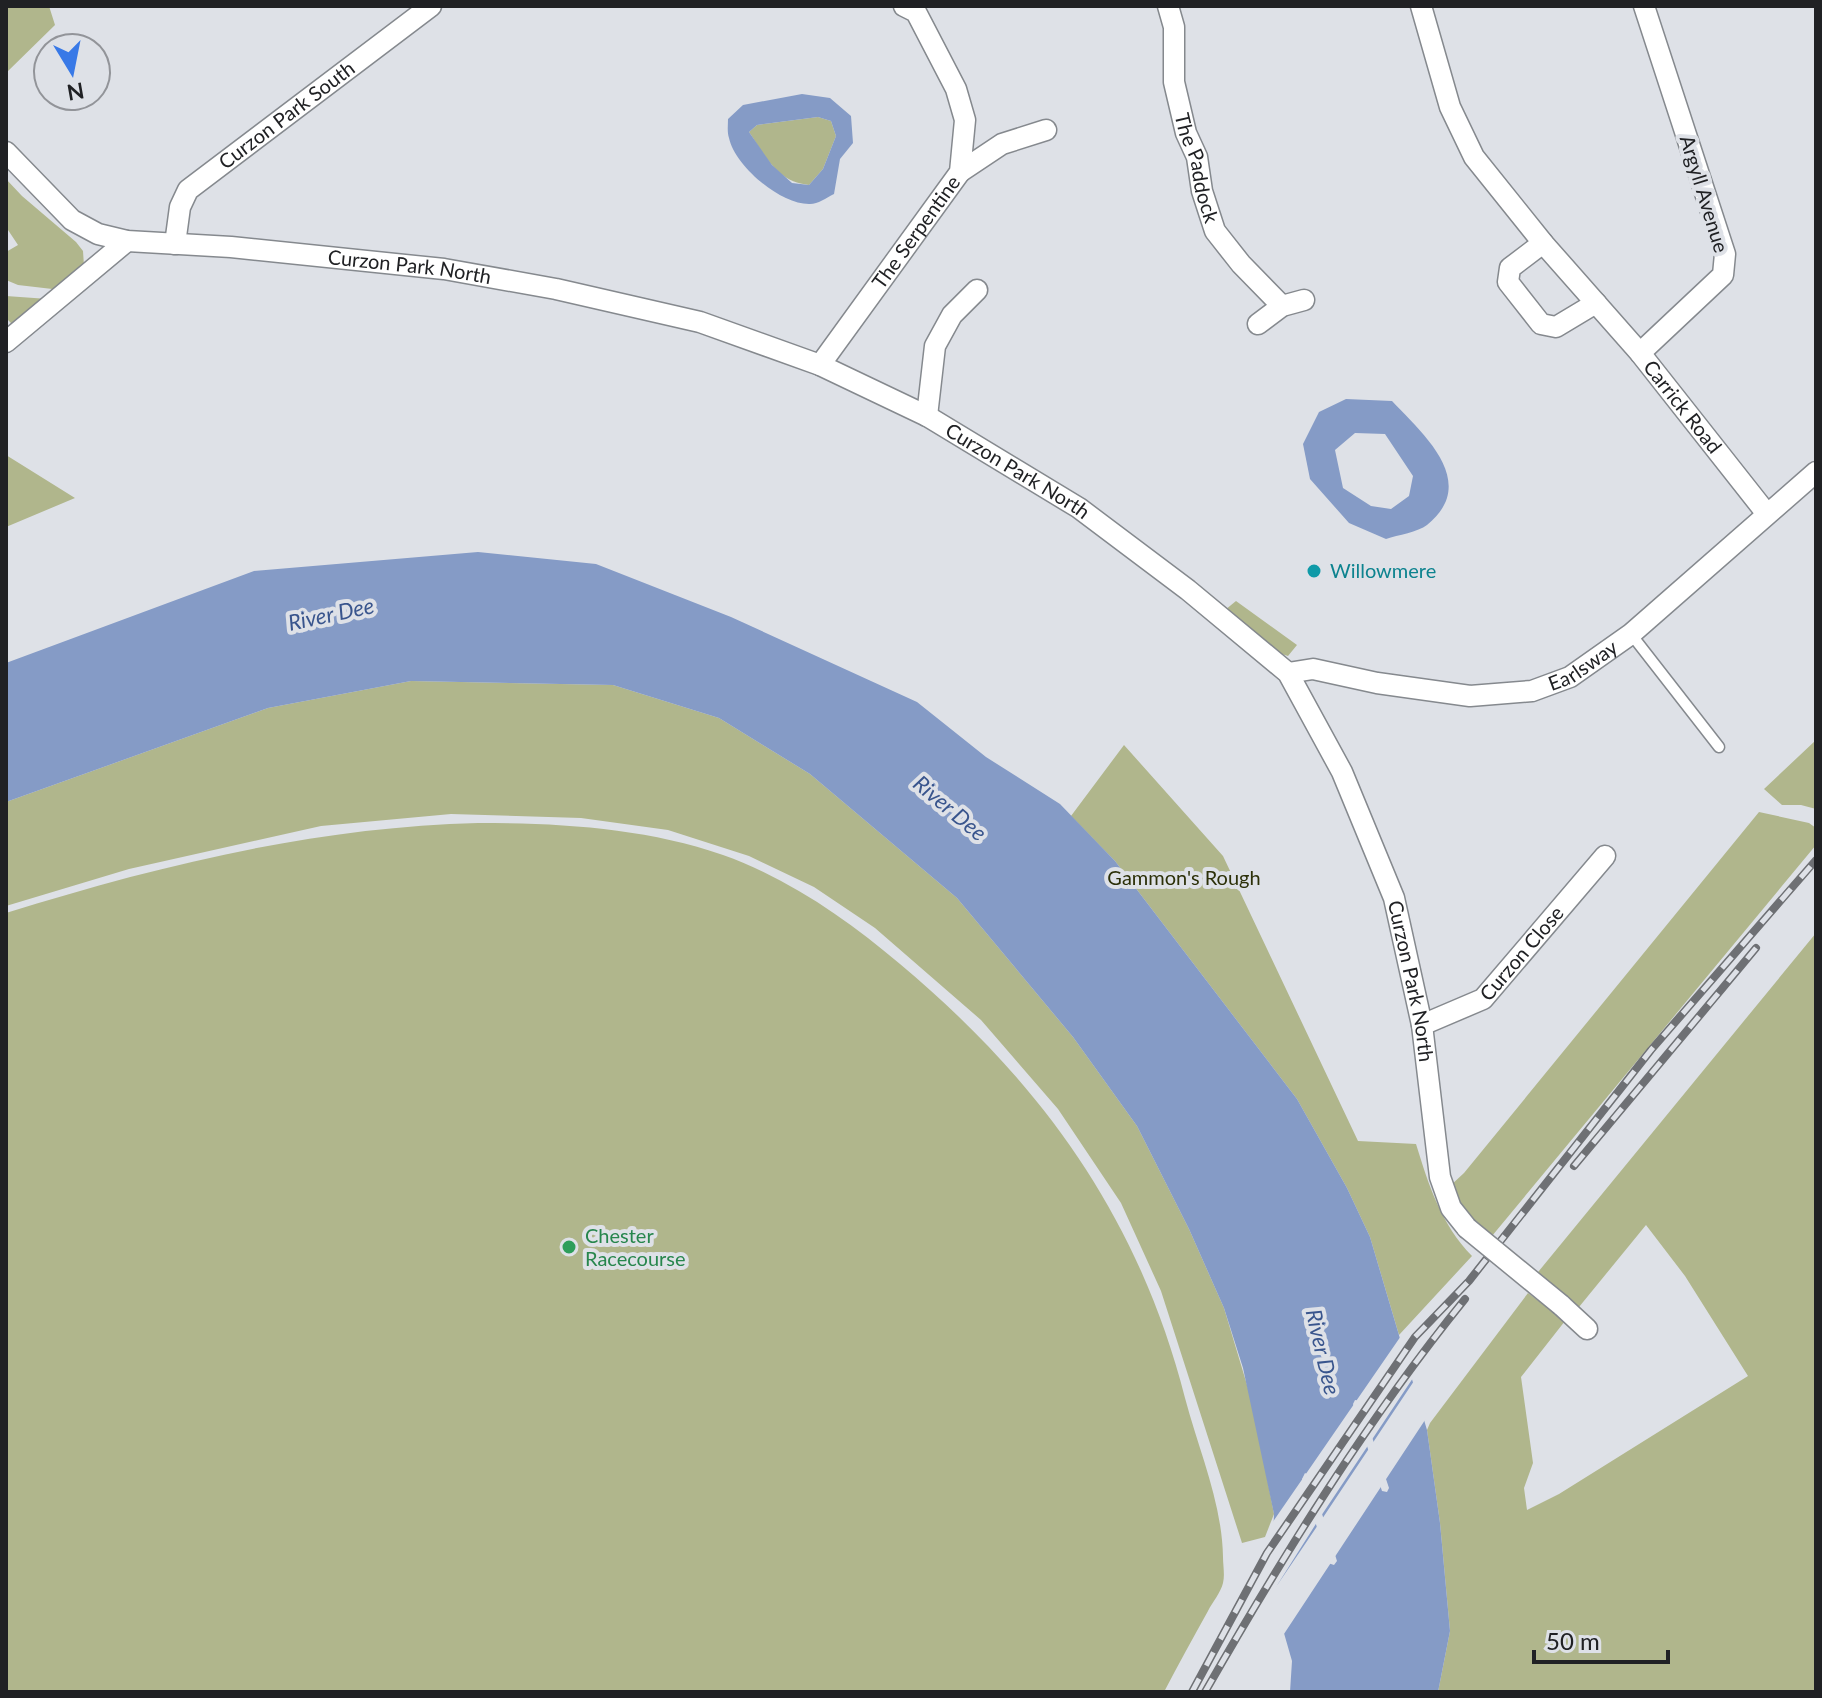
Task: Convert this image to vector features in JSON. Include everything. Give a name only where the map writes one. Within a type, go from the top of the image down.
[{"type":"street","name":"Curzon Park South","points":[[175,244],[180,207],[188,190],[431,6]]},
{"type":"street","name":"The Serpentine","points":[[820,365],[960,172],[965,120],[956,89],[916,12],[904,6]]},
{"type":"street","name":"The Paddock","points":[[1168,6],[1174,27],[1174,82],[1215,231],[1241,264],[1282,306]]},
{"type":"street","name":"Carrick Road","points":[[1421,6],[1450,107],[1474,157],[1543,243],[1640,353],[1767,514]]},
{"type":"street","name":"Argyll Avenue","points":[[1640,353],[1723,275],[1725,254],[1644,6]]},
{"type":"street","points":[[960,172],[1002,144],[1046,130]]},
{"type":"street","name":"Curzon Park North","points":[[6,152],[72,220],[98,234],[127,241],[231,247],[444,269],[556,289],[700,322],[820,365],[927,416],[1079,508],[1188,590],[1288,673],[1342,772],[1394,898],[1422,1025],[1440,1177],[1451,1208],[1467,1228],[1587,1329]]},
{"type":"street","points":[[6,342],[127,241]]},
{"type":"street","points":[[1543,243],[1510,268],[1508,282],[1541,324],[1556,327],[1596,303]]},
{"type":"street","points":[[927,416],[935,346],[952,315],[977,290]]},
{"type":"street","points":[[1258,324],[1282,306],[1304,300]]},
{"type":"street","name":"Earlsway","points":[[1288,673],[1313,669],[1377,683],[1470,696],[1532,691],[1570,677],[1631,634],[1816,472]]},
{"type":"street","name":"Curzon Close","points":[[1422,1025],[1483,999],[1605,856]]},
{"type":"lane","points":[[1631,634],[1719,747]]},
{"type":"green space","points":[[6,6],[49,6],[55,25],[48,32],[32,32],[32,48],[6,73]]},
{"type":"green space","points":[[818,117],[831,121],[836,136],[823,169],[809,185],[780,174],[749,132],[757,125]]},
{"type":"green space","points":[[6,179],[83,251],[84,266],[61,290],[18,285],[6,280],[6,252],[18,245],[6,227]]},
{"type":"green space","points":[[6,296],[48,299],[14,326],[6,318]]},
{"type":"green space","points":[[6,455],[75,498],[6,527]]},
{"type":"green space","points":[[1236,601],[1297,645],[1288,656],[1266,649],[1225,610]]},
{"type":"green space","points":[[411,681],[613,685],[719,718],[810,774],[957,898],[1073,1037],[1137,1126],[1189,1229],[1224,1308],[1253,1405],[1274,1514],[1265,1537],[1242,1543],[1161,1291],[1121,1203],[1058,1109],[981,1020],[875,928],[814,887],[749,856],[668,830],[581,818],[451,814],[321,826],[129,869],[6,906],[6,802],[268,708]]},
{"type":"green space","points":[[1816,740],[1816,809],[1782,805],[1764,789]]},
{"type":"green space","name":"Gammon's Rough","points":[[1124,745],[1223,856],[1358,1141],[1416,1144],[1444,1218],[1472,1256],[1399,1335],[1370,1237],[1347,1188],[1297,1099],[1115,861],[1071,816]]},
{"type":"green space","points":[[1759,812],[1809,823],[1816,828],[1816,845],[1487,1242],[1454,1213],[1450,1186],[1464,1173]]},
{"type":"green space","name":"Chester Racecourse","points":[[478,823],[571,826],[633,833],[723,855],[771,876],[838,916],[900,964],[951,1009],[1040,1106],[1078,1158],[1112,1213],[1141,1271],[1165,1333],[1219,1516],[1224,1580],[1164,1692],[6,1692],[6,913],[122,879],[239,852],[358,832]]},
{"type":"green space","points":[[1816,933],[1816,1692],[1438,1692],[1450,1631],[1427,1430],[1528,1293],[1565,1321],[1521,1377],[1533,1463],[1524,1488],[1527,1510],[1559,1494],[1748,1376],[1685,1276],[1646,1225],[1579,1307],[1534,1277]]},
{"type":"water","points":[[802,94],[830,98],[851,116],[853,143],[840,159],[834,194],[813,204],[798,203],[761,182],[740,160],[728,133],[728,119],[743,105]],"holes":[[[818,117],[831,121],[836,136],[823,169],[809,185],[792,183],[772,165],[749,132],[757,125]]]},
{"type":"water","points":[[1346,399],[1392,401],[1431,443],[1441,459],[1448,492],[1442,509],[1427,525],[1386,539],[1349,523],[1310,479],[1303,444],[1319,412]],"holes":[[[1355,433],[1385,434],[1413,476],[1409,496],[1391,509],[1371,506],[1343,488],[1335,450]]]},
{"type":"water","name":"River Dee","points":[[478,552],[596,564],[731,617],[917,702],[986,757],[1060,804],[1115,861],[1297,1099],[1347,1188],[1370,1237],[1427,1430],[1450,1631],[1438,1692],[1290,1692],[1292,1661],[1271,1588],[1274,1514],[1243,1368],[1224,1308],[1189,1229],[1137,1126],[1073,1037],[957,898],[810,774],[719,718],[613,685],[411,681],[268,708],[6,802],[6,663],[254,571]],"holes":[[[1355,1400],[1360,1401],[1389,1488],[1387,1492],[1382,1491],[1353,1404]],[[1305,1473],[1310,1476],[1337,1561],[1334,1565],[1328,1563],[1302,1479]]]},
{"type":"pier","points":[[1403,1333],[1415,1375],[1276,1587],[1416,1378],[1427,1417],[1282,1637],[1267,1588],[1270,1526]]},
{"type":"railway","points":[[1192,1692],[1267,1553],[1415,1337],[1469,1281],[1651,1050],[1816,860]]},
{"type":"railway","points":[[1574,1166],[1756,948]]},
{"type":"railway","points":[[1205,1692],[1327,1490],[1394,1393],[1465,1299]]},
{"type":"place","name":"Willowmere","points":[[1314,571]]},
{"type":"place","name":"Chester Racecourse","points":[[569,1247]]}]
